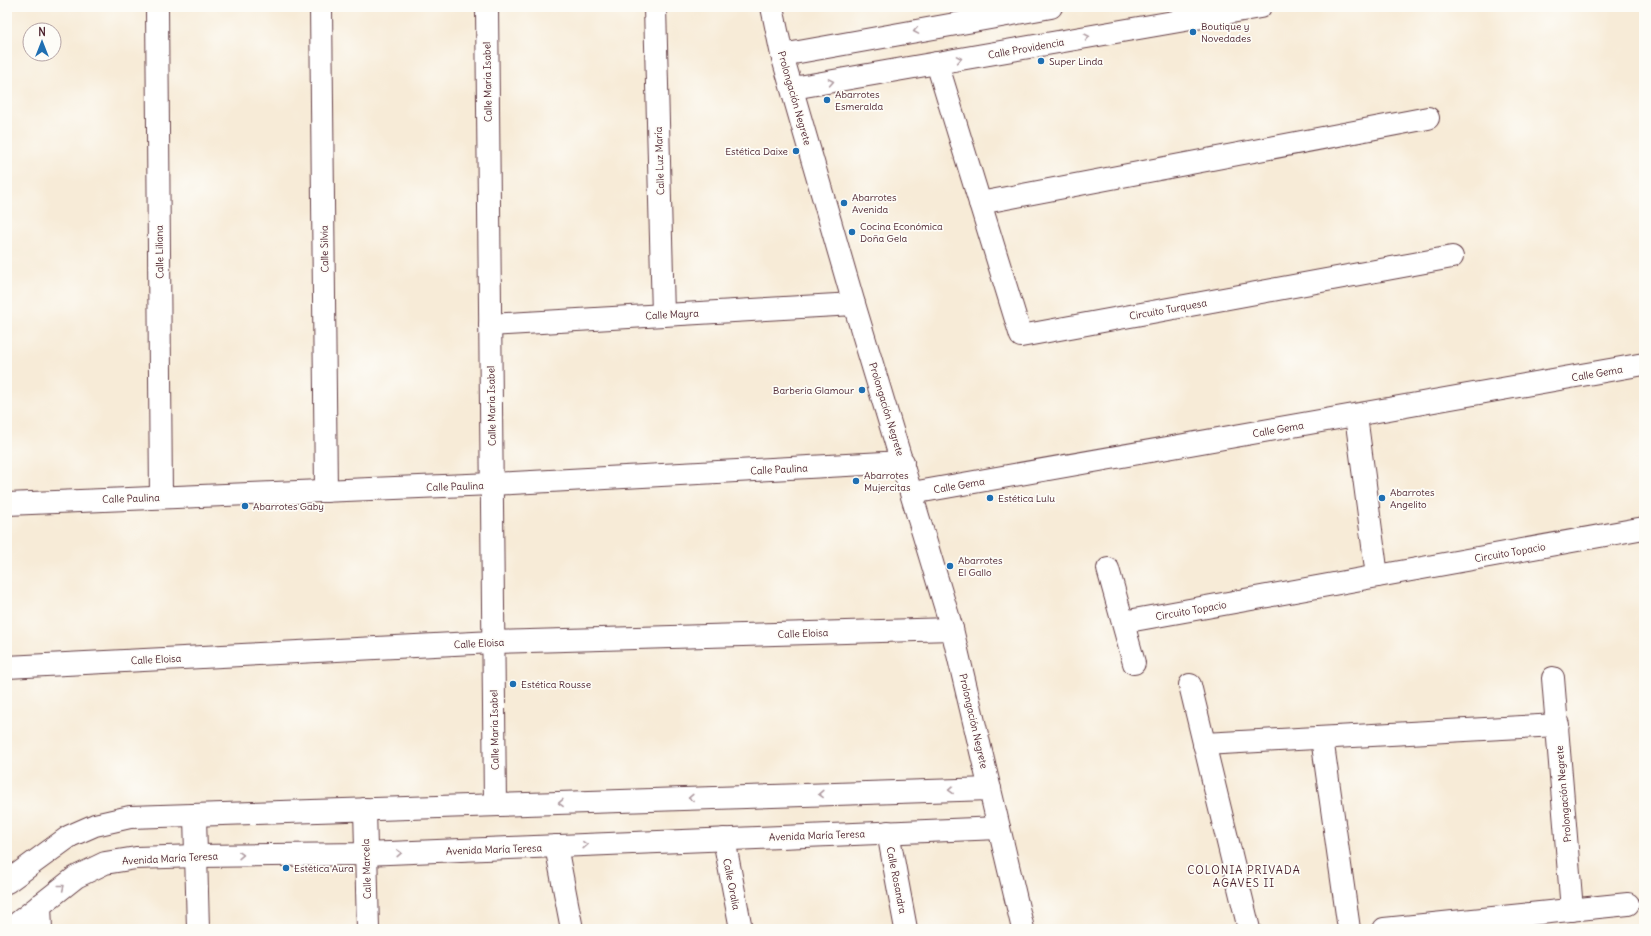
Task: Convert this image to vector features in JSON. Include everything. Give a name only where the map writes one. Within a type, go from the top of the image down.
[{"type":"street","name":"Calle Liliana","points":[[157,7],[161,497]]},
{"type":"street","name":"Calle Silvia","points":[[321,7],[326,491]]},
{"type":"street","name":"Calle María Isabel","points":[[487,7],[495,805]]},
{"type":"street","name":"Calle Luz María","points":[[655,7],[663,315]]},
{"type":"street","name":"Prolongación Negrete","points":[[772,7],[782,54],[854,304],[903,462],[952,629],[1023,929]]},
{"type":"street","points":[[782,54],[1051,7]]},
{"type":"street","name":"Calle Providencia","points":[[793,88],[1249,8]]},
{"type":"street","name":"Circuito Turquesa","points":[[937,63],[1021,336],[1452,257]]},
{"type":"street","points":[[980,203],[1428,118]]},
{"type":"street","name":"Calle Mayra","points":[[490,325],[854,304]]},
{"type":"street","name":"Calle Gema","points":[[912,493],[1356,416],[1644,364]]},
{"type":"street","points":[[1356,416],[1377,576]]},
{"type":"street","name":"Calle Paulina","points":[[7,504],[492,484],[903,462]]},
{"type":"street","name":"Circuito Topacio","points":[[1123,622],[1644,528]]},
{"type":"street","points":[[1108,569],[1134,663]]},
{"type":"street","name":"Calle Eloisa","points":[[7,667],[493,642],[952,629]]},
{"type":"street","name":"Prolongación Negrete","points":[[1553,678],[1572,910]]},
{"type":"street","points":[[1190,685],[1249,929]]},
{"type":"street","points":[[1204,744],[1558,725]]},
{"type":"street","points":[[1322,738],[1349,929]]},
{"type":"street","points":[[7,882],[70,836],[95,825],[130,817],[990,789]]},
{"type":"street","name":"Calle Marcela","points":[[365,809],[368,929]]},
{"type":"street","points":[[195,816],[198,929]]},
{"type":"street","name":"Avenida María Teresa","points":[[10,929],[76,877],[105,863],[136,858],[365,854],[999,828]]},
{"type":"street","name":"Calle Rosandra","points":[[888,832],[906,929]]},
{"type":"street","name":"Calle Oralia","points":[[724,839],[741,929]]},
{"type":"street","points":[[556,846],[572,929]]},
{"type":"street","points":[[1384,929],[1628,904]]},
{"type":"street","points":[[40,905],[41,929]]},
{"type":"place","name":"Boutique y Novedades","points":[[1193,32]]},
{"type":"place","name":"Super Linda","points":[[1041,61]]},
{"type":"place","name":"Abarrotes Esmeralda","points":[[827,100]]},
{"type":"place","name":"Estética Daixe","points":[[796,151]]},
{"type":"place","name":"Abarrotes Avenida","points":[[844,203]]},
{"type":"place","name":"Cocina Económica Doña Gela","points":[[852,232]]},
{"type":"place","name":"Barbería Glamour","points":[[862,390]]},
{"type":"place","name":"Abarrotes Mujercitas","points":[[856,481]]},
{"type":"place","name":"Estética Lulu","points":[[990,498]]},
{"type":"place","name":"Abarrotes Angelito","points":[[1382,498]]},
{"type":"place","name":"Abarrotes Gaby","points":[[245,506]]},
{"type":"place","name":"Abarrotes El Gallo","points":[[950,566]]},
{"type":"place","name":"Estética Rousse","points":[[513,684]]},
{"type":"place","name":"Estética Aura","points":[[286,868]]},
{"type":"district","name":"COLONIA PRIVADA AGAVES II","points":[[1244,876]]}]
